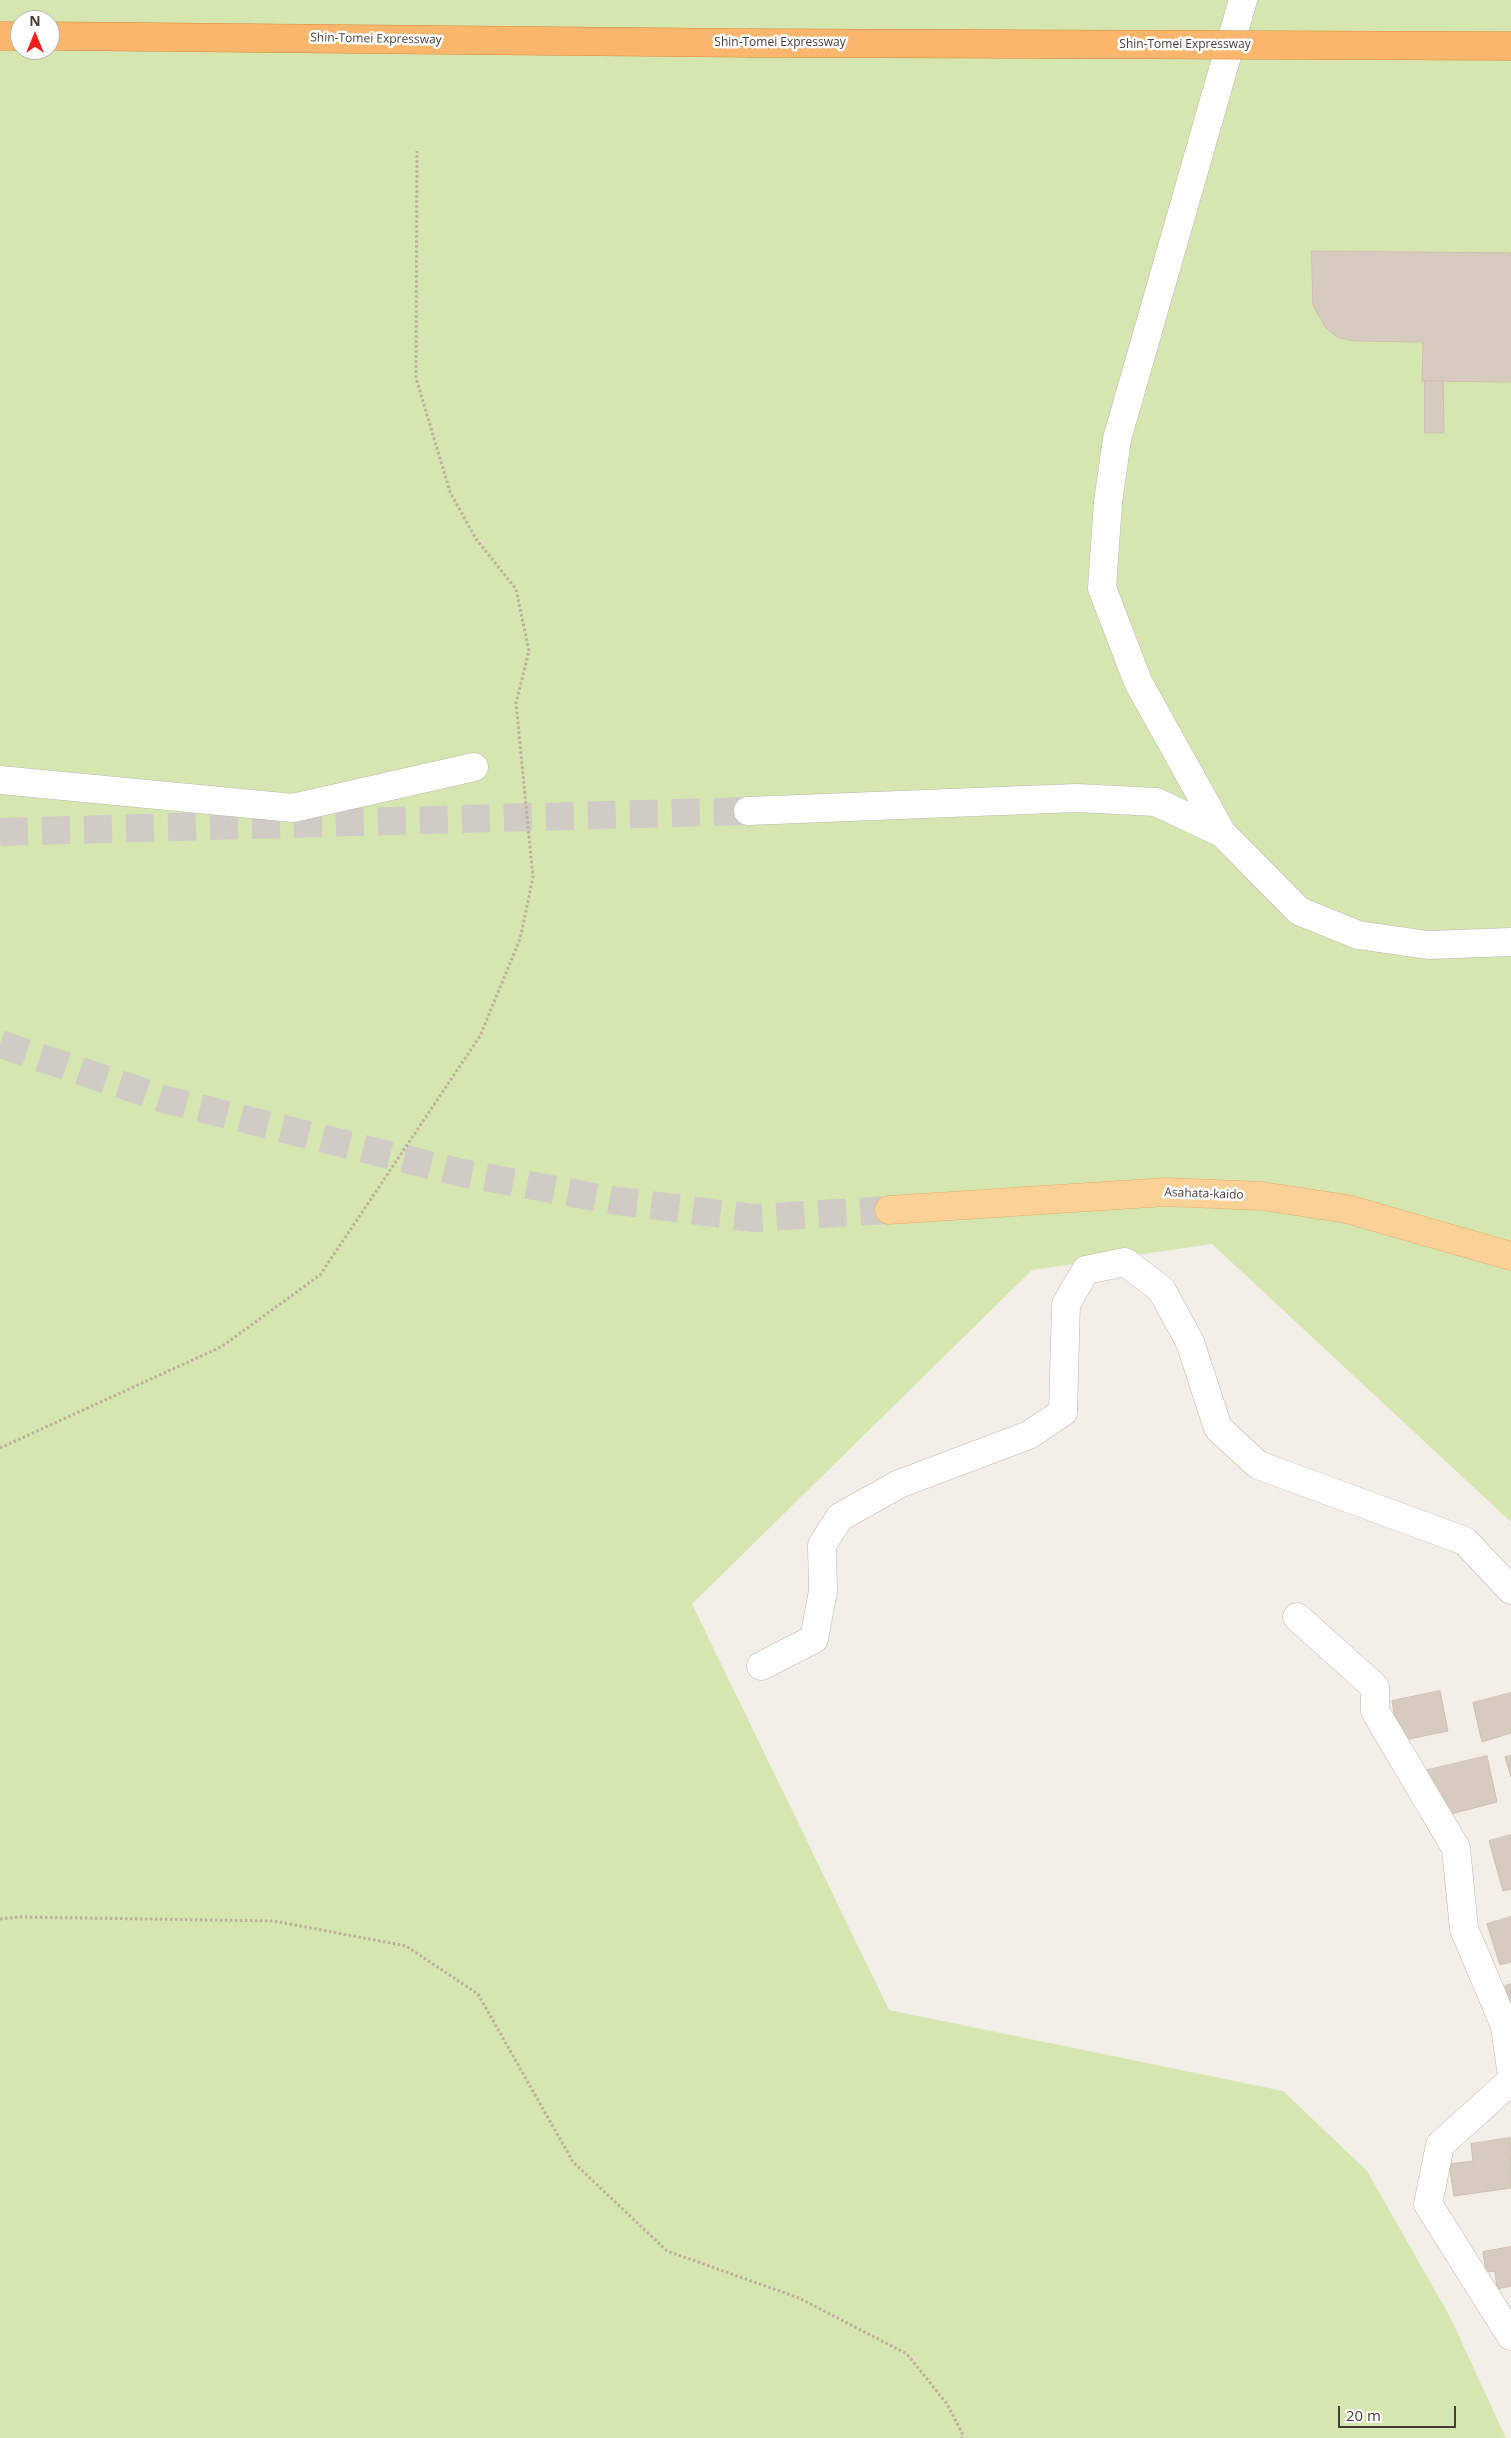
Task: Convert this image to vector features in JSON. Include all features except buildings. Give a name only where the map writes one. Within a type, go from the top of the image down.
[{"type":"highway","name":"Shin-Tomei Expressway","points":[[60,36],[749,43],[1511,46]]},
{"type":"main road","name":"Asahata-kaido","points":[[889,1210],[1166,1192],[1262,1196],[1347,1209],[1511,1256]]},
{"type":"street","points":[[1243,0],[1117,439],[1108,502],[1102,588],[1138,682],[1222,833],[1299,911],[1358,935],[1428,945],[1511,942]]},
{"type":"street","points":[[0,780],[293,808],[474,767]]},
{"type":"street","points":[[748,811],[1077,798],[1156,802],[1222,833]]},
{"type":"street","points":[[762,1666],[814,1639],[823,1591],[822,1545],[840,1517],[899,1484],[1029,1435],[1063,1412],[1066,1304],[1086,1270],[1125,1262],[1162,1289],[1190,1342],[1218,1428],[1258,1465],[1465,1540],[1511,1590]]},
{"type":"street","points":[[1297,1617],[1375,1687],[1375,1711],[1456,1848],[1464,1929],[1506,2026],[1511,2069]]},
{"type":"street","points":[[1511,2081],[1440,2145],[1428,2204],[1511,2336]]},
{"type":"path","points":[[0,1448],[221,1347],[320,1275],[480,1036],[520,938],[533,877],[516,703],[529,651],[516,589],[476,539],[450,492],[416,378],[417,152]]},
{"type":"path","points":[[0,1919],[21,1917],[274,1921],[406,1946],[478,1994],[573,2162],[667,2251],[799,2298],[907,2354],[947,2404],[962,2438]]},
{"type":"green space","points":[[0,0],[1511,0],[1511,1522],[1212,1244],[1032,1270],[692,1604],[889,2010],[1283,2091],[1367,2171],[1450,2317],[1506,2438],[0,2438]]},
{"type":"tunnel","points":[[0,832],[748,811]]},
{"type":"tunnel","points":[[0,1044],[167,1100],[462,1173],[611,1200],[753,1218],[889,1210]]}]
